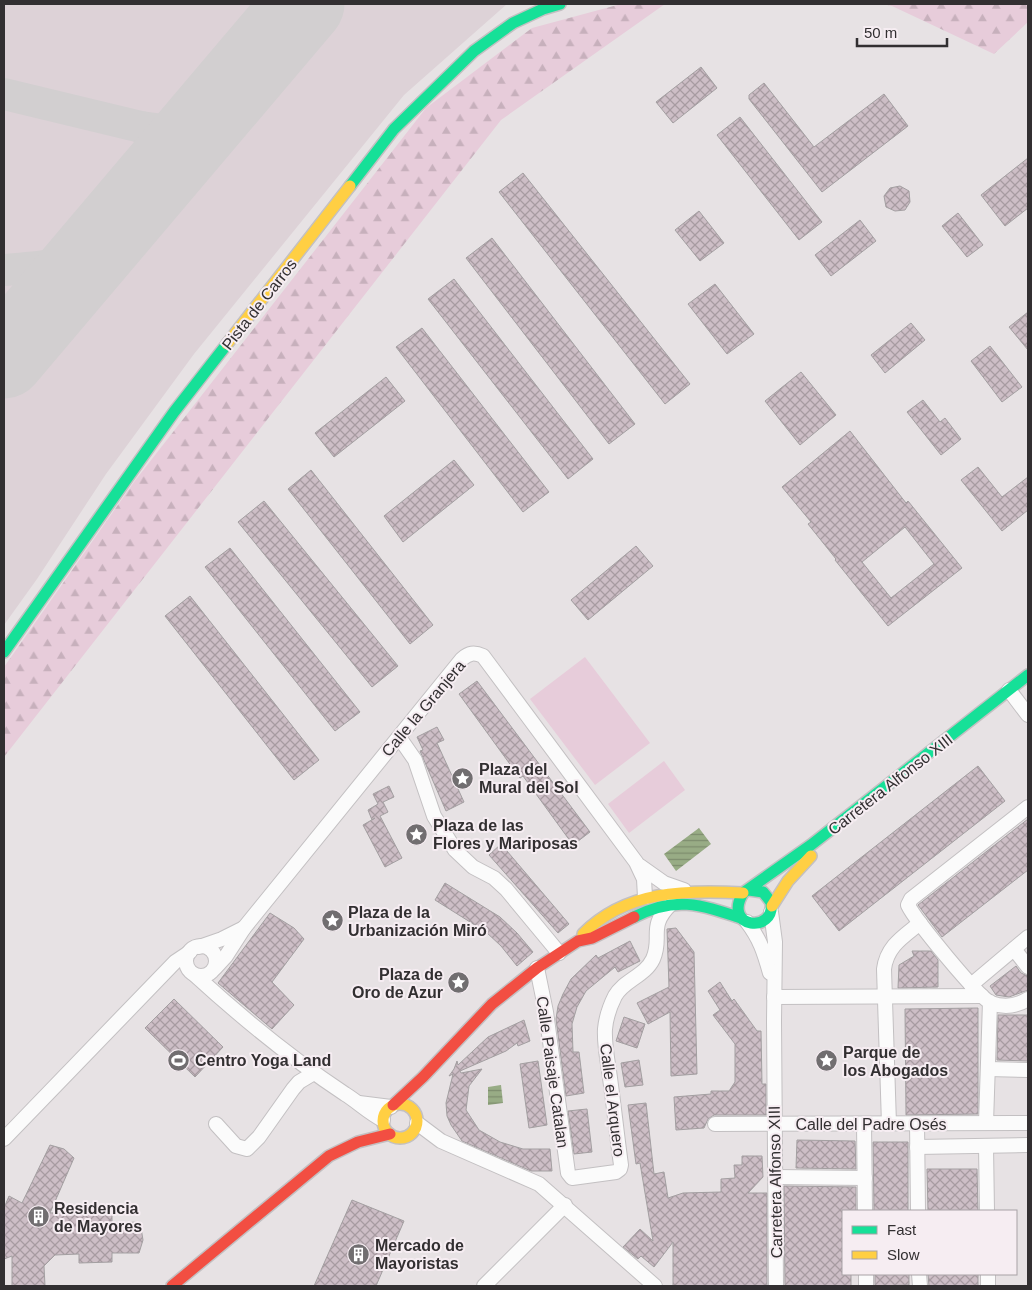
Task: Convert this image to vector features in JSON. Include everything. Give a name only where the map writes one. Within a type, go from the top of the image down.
[{"type":"street","name":"Pista de Carros","points":[[4,652],[174,412],[394,129],[417,104],[481,44],[522,18],[560,4]]},
{"type":"street","name":"Calle la Granjera","points":[[213,970],[226,956],[244,928],[468,654],[476,653],[483,656],[636,862],[644,879],[645,897]]},
{"type":"street","name":"Carretera Alfonso XIII","points":[[776,1286],[775,942],[771,909],[788,881],[814,854],[1011,693],[1028,675]]},
{"type":"street","name":"Carretera Alfonso XIII","points":[[746,891],[811,845],[1011,693],[1028,685]]},
{"type":"street","points":[[1011,693],[1028,715]]},
{"type":"street","points":[[399,737],[415,760],[434,816],[454,850],[473,867],[494,878],[506,889],[560,953]]},
{"type":"street","points":[[986,1124],[988,1069],[986,999],[971,985],[920,924],[908,903],[1028,807]]},
{"type":"street","name":"Calle la Granjera","points":[[636,862],[664,883],[687,890]]},
{"type":"street","points":[[369,1137],[384,1121],[386,1112],[423,1077],[492,1004],[537,968],[578,941],[586,930],[602,918],[645,897],[687,890],[746,891],[756,889],[768,895],[771,909],[764,921],[752,924],[708,907],[671,904],[650,909],[592,938],[578,941]]},
{"type":"street","points":[[744,920],[737,905],[739,898],[746,891]]},
{"type":"street","name":"Calle el Arquero","points":[[570,1176],[572,1178],[616,1172],[620,1169],[605,1039],[608,1016],[616,995],[648,967],[652,960],[655,953],[657,925],[660,917],[671,904]]},
{"type":"street","name":"Carretera Alfonso XIII","points":[[744,920],[758,936],[774,992]]},
{"type":"street","points":[[889,1124],[886,959],[890,950],[920,924]]},
{"type":"street","name":"Calle la Granjera","points":[[194,949],[222,939],[244,928]]},
{"type":"street","points":[[971,985],[1028,938]]},
{"type":"street","points":[[4,1139],[175,962],[194,949],[208,948],[215,954],[216,959],[211,984],[212,991]]},
{"type":"street","points":[[194,949],[187,957],[191,972],[314,1073],[384,1121],[390,1134]]},
{"type":"street","points":[[1014,949],[1028,967]]},
{"type":"street","name":"Calle Paisaje Catalan","points":[[537,968],[546,1012],[566,1170],[570,1176]]},
{"type":"street","points":[[169,970],[191,972],[204,976],[213,970]]},
{"type":"street","points":[[774,992],[886,997],[943,996],[986,999],[1009,1006],[1021,1004],[1028,999]]},
{"type":"street","points":[[988,1069],[1028,1070]]},
{"type":"street","points":[[216,1124],[236,1146],[247,1149],[259,1137],[293,1089],[314,1073]]},
{"type":"street","points":[[172,1286],[316,1165],[341,1148],[369,1137],[390,1134],[401,1138],[415,1122],[423,1077]]},
{"type":"street","points":[[358,1102],[392,1106],[405,1105],[426,1139],[440,1141],[529,1178],[551,1193],[647,1284]]},
{"type":"street","points":[[917,1123],[918,1210]]},
{"type":"street","name":"Calle del Padre Osés","points":[[715,1124],[1028,1123]]},
{"type":"street","points":[[864,1124],[865,1210]]},
{"type":"street","points":[[917,1147],[1028,1145]]},
{"type":"street","points":[[986,1146],[987,1210]]},
{"type":"street","points":[[776,1177],[865,1178]]},
{"type":"street","points":[[484,1286],[564,1205]]},
{"type":"shaded area","points":[[4,4],[507,4],[404,95],[194,354],[106,474],[37,579],[4,625]]},
{"type":"shaded area","points":[[699,828],[711,844],[676,871],[664,854]]},
{"type":"shaded area","points":[[501,1085],[503,1103],[488,1105],[488,1087]]},
{"type":"green space","points":[[621,4],[665,4],[501,120],[4,757],[4,667],[134,482],[426,108],[532,28]]},
{"type":"green space","points":[[883,4],[1028,4],[1028,22],[994,54],[892,6]]},
{"type":"green space","points":[[585,657],[650,743],[595,785],[530,699]]},
{"type":"green space","points":[[664,761],[685,790],[629,833],[608,804]]},
{"type":"building","points":[[701,67],[717,88],[673,123],[656,102]]},
{"type":"building","points":[[764,83],[814,147],[884,94],[908,126],[822,192],[749,99],[749,95]]},
{"type":"building","points":[[740,117],[822,222],[799,240],[717,135]]},
{"type":"building","points":[[1028,158],[1028,208],[1005,226],[981,195]]},
{"type":"building","points":[[523,173],[690,384],[665,404],[499,192]]},
{"type":"building","points":[[900,186],[909,191],[910,202],[905,210],[895,211],[886,207],[884,196],[890,188]]},
{"type":"building","points":[[699,211],[724,243],[700,261],[675,230]]},
{"type":"building","points":[[958,213],[983,245],[967,257],[942,226]]},
{"type":"building","points":[[860,220],[876,241],[831,276],[815,255]]},
{"type":"building","points":[[492,238],[635,424],[609,444],[466,258]]},
{"type":"building","points":[[454,279],[593,459],[568,479],[428,299]]},
{"type":"building","points":[[715,284],[754,334],[727,354],[688,304]]},
{"type":"building","points":[[1028,312],[1028,350],[1009,327]]},
{"type":"building","points":[[911,323],[925,340],[885,373],[871,355]]},
{"type":"building","points":[[422,328],[549,492],[523,512],[396,347]]},
{"type":"building","points":[[990,346],[1022,387],[1002,402],[971,361]]},
{"type":"building","points":[[801,372],[836,415],[800,445],[765,401]]},
{"type":"building","points":[[386,377],[405,401],[334,457],[315,433]]},
{"type":"building","points":[[923,400],[940,422],[945,418],[961,439],[941,455],[907,412]]},
{"type":"building","points":[[850,431],[906,503],[908,501],[962,568],[888,626],[835,560],[808,524],[811,522],[782,487]],"holes":[[[905,527],[934,564],[891,598],[862,562]]]},
{"type":"building","points":[[454,460],[474,485],[403,542],[384,516]]},
{"type":"building","points":[[978,467],[1002,497],[1028,477],[1028,510],[1002,531],[961,480]]},
{"type":"building","points":[[311,470],[433,625],[410,644],[288,489]]},
{"type":"building","points":[[264,501],[398,666],[372,687],[238,522]]},
{"type":"building","points":[[636,546],[653,566],[588,620],[571,600]]},
{"type":"building","points":[[230,548],[360,712],[335,731],[205,567]]},
{"type":"building","points":[[190,596],[319,760],[294,780],[165,616]]},
{"type":"building","points":[[477,681],[590,832],[573,845],[523,776],[520,778],[459,694]]},
{"type":"building","points":[[437,727],[444,740],[437,743],[464,802],[446,811],[420,751],[423,750],[417,737]]},
{"type":"building","points":[[978,766],[1005,801],[839,931],[812,896]]},
{"type":"building","points":[[389,786],[394,797],[383,802],[388,812],[380,816],[402,858],[385,867],[363,825],[372,820],[368,810],[378,804],[373,794]]},
{"type":"building","points":[[1028,819],[1028,870],[942,937],[918,905]]},
{"type":"building","points":[[501,844],[569,924],[558,933],[489,855]]},
{"type":"building","points":[[445,883],[500,917],[533,952],[517,966],[501,946],[486,932],[435,900]]},
{"type":"building","points":[[270,913],[294,928],[304,939],[272,982],[294,1005],[272,1029],[218,983]]},
{"type":"building","points":[[676,928],[694,952],[697,1074],[671,1076],[670,1012],[648,1024],[637,1003],[669,987],[667,929]]},
{"type":"building","points":[[630,941],[640,961],[618,972],[615,967],[586,991],[577,1007],[572,1024],[573,1052],[579,1052],[584,1093],[566,1096],[556,1019],[558,1006],[571,979],[596,955],[598,958]]},
{"type":"building","points":[[912,951],[931,951],[938,960],[938,987],[898,988],[899,965],[914,956]]},
{"type":"building","points":[[1016,966],[1021,973],[1028,976],[1028,990],[1009,997],[996,995],[990,986]]},
{"type":"building","points":[[720,982],[732,1001],[734,999],[757,1031],[761,1031],[762,1084],[766,1084],[766,1115],[714,1115],[708,1119],[704,1128],[676,1130],[674,1097],[711,1094],[711,1091],[729,1091],[735,1082],[735,1044],[713,1015],[720,1010],[708,991]]},
{"type":"building","points":[[174,999],[223,1047],[195,1077],[145,1028]]},
{"type":"building","points":[[978,1008],[978,1114],[906,1115],[905,1009]]},
{"type":"building","points":[[998,1015],[1028,1015],[1028,1061],[997,1060]]},
{"type":"building","points":[[624,1017],[645,1024],[637,1048],[616,1041]]},
{"type":"building","points":[[524,1020],[530,1041],[518,1046],[517,1043],[506,1051],[460,1071],[461,1073],[482,1069],[469,1086],[466,1110],[479,1130],[500,1142],[523,1149],[550,1149],[552,1171],[531,1171],[462,1141],[447,1116],[446,1103],[453,1074],[449,1076],[457,1061],[458,1065],[488,1037]]},
{"type":"building","points":[[639,1060],[643,1085],[625,1087],[621,1063]]},
{"type":"building","points":[[538,1061],[547,1125],[529,1128],[520,1064]]},
{"type":"building","points":[[646,1103],[654,1174],[664,1172],[668,1198],[683,1193],[721,1192],[721,1179],[735,1178],[734,1165],[742,1165],[742,1156],[762,1156],[763,1177],[748,1193],[767,1193],[767,1286],[673,1286],[673,1242],[654,1267],[641,1256],[638,1259],[623,1247],[640,1229],[653,1241],[640,1163],[636,1164],[628,1105]]},
{"type":"building","points":[[587,1109],[592,1152],[574,1154],[568,1111]]},
{"type":"building","points":[[797,1140],[855,1141],[856,1169],[796,1168]]},
{"type":"building","points":[[873,1142],[908,1142],[908,1210],[874,1210]]},
{"type":"building","name":"Residencia de Mayores","points":[[50,1145],[64,1149],[74,1158],[50,1213],[112,1211],[112,1223],[140,1222],[143,1240],[139,1253],[112,1253],[112,1262],[79,1263],[79,1254],[55,1255],[44,1266],[45,1286],[12,1286],[12,1256],[4,1259],[4,1208],[9,1196],[22,1203]]},
{"type":"building","points":[[927,1169],[977,1169],[978,1210],[928,1210]]},
{"type":"building","points":[[784,1186],[856,1187],[856,1210],[842,1210],[842,1275],[851,1275],[851,1286],[785,1286]]},
{"type":"building","name":"Mercado de Mayoristas","points":[[352,1200],[404,1221],[376,1286],[314,1286]]},
{"type":"building","points":[[875,1275],[909,1275],[909,1285],[875,1286]]},
{"type":"building","points":[[928,1275],[978,1275],[978,1286],[929,1286]]},
{"type":"taxiway","points":[[4,94],[141,127],[170,131],[196,124],[216,108]]},
{"type":"taxiway","points":[[141,127],[152,137],[158,149],[157,177]]},
{"type":"taxiway","points":[[4,270],[53,265],[75,258],[99,246]]},
{"type":"runway","points":[[4,358],[304,4]]},
{"type":"traffic: fast","points":[[350,186],[394,129],[474,51],[513,23],[543,9],[560,4]]},
{"type":"traffic: fast","points":[[4,652],[174,412],[227,344]]},
{"type":"traffic: fast","points":[[749,890],[763,892],[771,902],[770,912],[766,919],[759,923],[751,923],[744,920],[739,914],[738,905],[743,893],[811,845],[1028,675]]},
{"type":"traffic: fast","points":[[634,917],[662,906],[687,904],[741,918]]},
{"type":"traffic: slow","points":[[227,344],[350,186]]},
{"type":"traffic: slow","points":[[772,906],[788,881],[811,856]]},
{"type":"traffic: slow","points":[[583,934],[600,919],[637,901],[679,893],[743,893]]},
{"type":"traffic: slow","points":[[400,1104],[412,1109],[417,1121],[412,1133],[400,1138],[388,1133],[383,1121],[388,1109],[400,1104]]},
{"type":"traffic: jam","points":[[393,1105],[423,1077],[492,1004],[537,968],[578,941],[592,938],[634,917]]},
{"type":"traffic: jam","points":[[172,1286],[329,1156],[358,1142],[390,1134]]},
{"type":"place","name":"Plaza del Mural del Sol","points":[[463,778]]},
{"type":"place","name":"Plaza de las Flores y Mariposas","points":[[417,834]]},
{"type":"place","name":"Plaza de la Urbanización Miró","points":[[332,921]]},
{"type":"place","name":"Plaza de Oro de Azur","points":[[459,983]]},
{"type":"place","name":"Centro Yoga Land","points":[[179,1060]]},
{"type":"place","name":"Parque de los Abogados","points":[[827,1061]]},
{"type":"place","name":"Residencia de Mayores","points":[[38,1217]]},
{"type":"place","name":"Mercado de Mayoristas","points":[[359,1254]]}]
